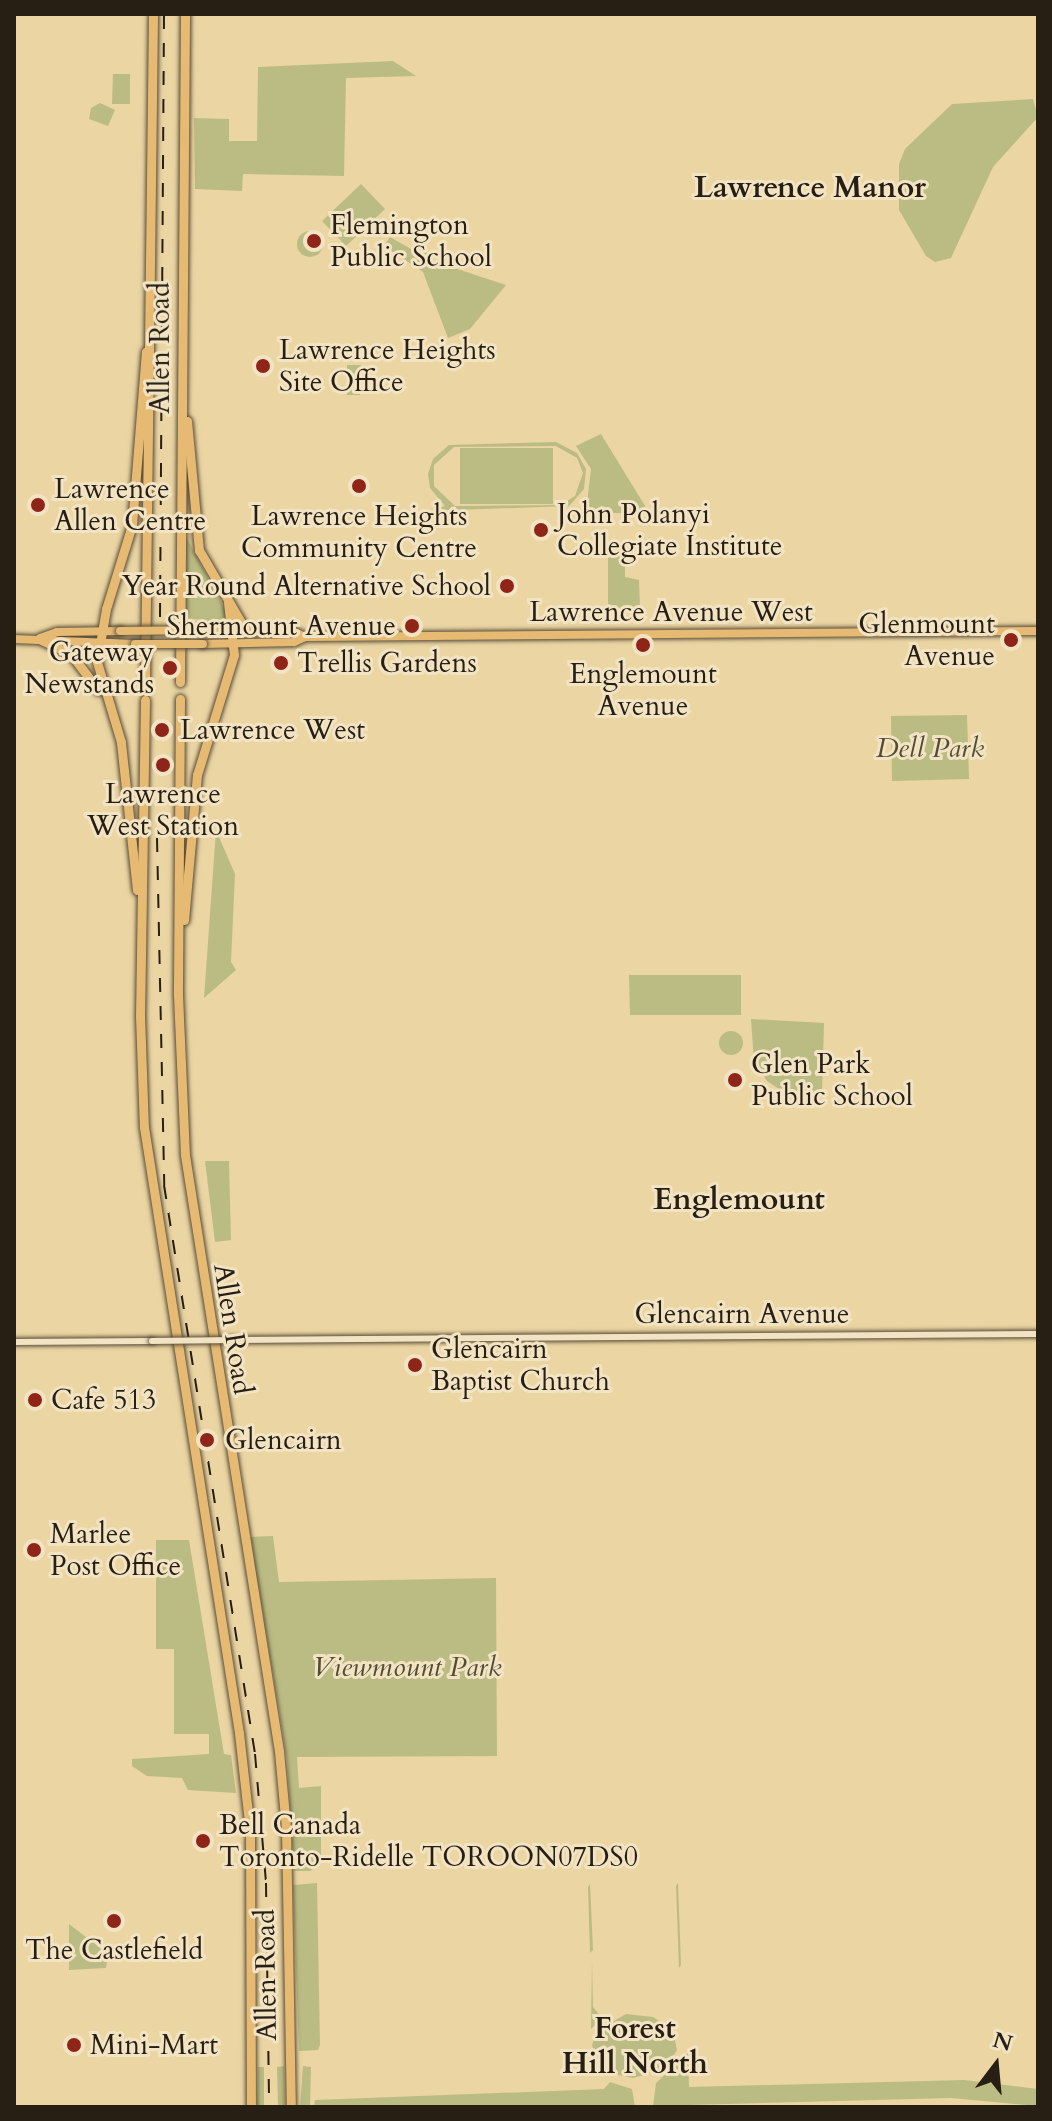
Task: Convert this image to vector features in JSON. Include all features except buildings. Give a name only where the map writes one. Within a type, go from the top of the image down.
[{"type":"highway","name":"Allen Road","points":[[145,679],[152,338],[153,14]]},
{"type":"highway","name":"Allen Road","points":[[180,682],[185,14]]},
{"type":"highway","points":[[182,337],[194,527],[199,550],[245,629]]},
{"type":"highway","points":[[141,930],[121,742],[98,676],[101,644],[132,525],[146,345],[152,338]]},
{"type":"highway","points":[[178,995],[197,775],[233,663],[234,644],[228,602]]},
{"type":"highway","points":[[39,639],[71,654],[106,703]]},
{"type":"highway","name":"Allen Road","points":[[180,699],[178,995],[185,1155],[194,1232],[285,1801],[291,2107]]},
{"type":"highway","name":"Allen Road","points":[[145,700],[141,1072],[149,1172],[239,1733],[250,1831],[251,2107]]},
{"type":"main road","name":"Lawrence Avenue West","points":[[39,639],[57,632],[245,629],[290,630],[305,637]]},
{"type":"main road","name":"Lawrence Avenue West","points":[[14,639],[101,644],[234,644],[294,642],[305,637],[1038,631]]},
{"type":"street","name":"Glencairn Avenue","points":[[14,1342],[1038,1334]]},
{"type":"green space","points":[[393,61],[416,76],[346,78],[344,176],[243,174],[242,191],[195,189],[194,118],[229,119],[229,141],[257,141],[258,67]]},
{"type":"green space","points":[[113,74],[130,74],[130,104],[112,104]]},
{"type":"green space","points":[[1033,99],[1038,117],[993,167],[951,258],[935,262],[926,256],[899,210],[899,164],[905,149],[952,104]]},
{"type":"green space","points":[[100,103],[115,110],[108,126],[89,119],[91,108]]},
{"type":"green space","points":[[361,184],[385,209],[346,246],[322,221]]},
{"type":"green space","points":[[310,231],[319,235],[323,244],[319,253],[310,257],[301,253],[297,244],[301,235]]},
{"type":"green space","points":[[390,237],[411,249],[425,250],[433,261],[506,285],[470,329],[448,338],[423,272],[384,246]]},
{"type":"green space","points":[[347,365],[361,365],[360,395],[347,395]]},
{"type":"green space","points":[[601,434],[650,514],[586,512],[591,469],[576,446]]},
{"type":"green space","points":[[556,442],[577,453],[586,469],[584,489],[569,506],[428,511],[445,506],[430,488],[428,474],[433,459],[449,445]],"holes":[[[556,446],[577,458],[583,473],[575,496],[561,505],[455,506],[434,486],[434,465],[454,447]]]},
{"type":"green space","points":[[460,448],[553,448],[553,504],[460,504]]},
{"type":"green space","points":[[185,535],[227,613],[226,623],[186,618]]},
{"type":"green space","points":[[608,547],[625,547],[625,577],[639,580],[640,608],[608,608]]},
{"type":"green space","name":"Dell Park","points":[[967,715],[969,779],[892,781],[891,716]]},
{"type":"green space","points":[[216,830],[235,874],[231,962],[236,970],[204,998]]},
{"type":"green space","points":[[629,975],[741,975],[741,1015],[630,1015]]},
{"type":"green space","points":[[751,1019],[824,1023],[822,1095],[785,1093],[767,1081],[754,1062]]},
{"type":"green space","points":[[731,1031],[740,1034],[743,1043],[740,1052],[731,1055],[722,1052],[719,1043],[722,1034]]},
{"type":"green space","points":[[205,1161],[229,1161],[231,1240],[215,1242]]},
{"type":"green space","name":"Viewmount Park","points":[[273,1536],[279,1582],[496,1578],[497,1756],[297,1757],[299,1788],[321,1786],[321,1863],[310,1871],[294,1871],[287,1758],[250,1537]]},
{"type":"green space","points":[[156,1540],[189,1540],[224,1754],[231,1755],[236,1793],[188,1790],[182,1778],[147,1776],[132,1766],[132,1759],[209,1754],[209,1734],[174,1734],[174,1649],[156,1649]]},
{"type":"green space","points":[[317,1883],[320,2045],[318,2050],[299,2051],[293,1885]]},
{"type":"green space","points":[[678,1883],[681,1965],[679,1968],[676,1886]]},
{"type":"green space","points":[[590,1884],[593,1950],[590,1953],[588,1887]]},
{"type":"green space","points":[[69,1924],[108,1954],[106,1968],[69,1970]]},
{"type":"green space","points":[[592,1961],[593,2007],[602,2018],[591,2029]]},
{"type":"green space","points":[[626,2014],[653,2017],[673,2031],[677,2050],[665,2069],[633,2078],[614,2074],[598,2063],[592,2045],[597,2031]]},
{"type":"green space","points":[[688,2053],[689,2087],[964,2080],[1038,2089],[1038,2106],[951,2098],[653,2106],[656,2083]]},
{"type":"green space","points":[[284,2066],[285,2107],[278,2107],[277,2067]]},
{"type":"green space","points":[[303,2066],[311,2067],[310,2107],[300,2107]]},
{"type":"green space","points":[[258,2067],[264,2067],[264,2107],[257,2107]]},
{"type":"green space","points":[[610,2082],[632,2089],[635,2107],[314,2107],[315,2100],[604,2089]]},
{"type":"tunnel","points":[[145,679],[145,700]]},
{"type":"railway","points":[[160,617],[164,14]]},
{"type":"railway","points":[[157,838],[164,1185],[255,1754],[266,1883],[269,2107]]},
{"type":"place","name":"Flemington Public School","points":[[314,241]]},
{"type":"place","name":"Lawrence Heights Site Office","points":[[263,366]]},
{"type":"place","name":"Lawrence Heights Community Centre","points":[[359,486]]},
{"type":"place","name":"Lawrence Allen Centre","points":[[38,505]]},
{"type":"place","name":"John Polanyi Collegiate Institute","points":[[541,530]]},
{"type":"place","name":"Year Round Alternative School","points":[[507,586]]},
{"type":"place","name":"Shermount Avenue","points":[[412,626]]},
{"type":"place","name":"Glenmount Avenue","points":[[1011,640]]},
{"type":"place","name":"Englemount Avenue","points":[[643,645]]},
{"type":"place","name":"Trellis Gardens","points":[[281,663]]},
{"type":"place","name":"Gateway Newstands","points":[[170,668]]},
{"type":"place","name":"Lawrence West","points":[[162,730]]},
{"type":"place","name":"Lawrence West Station","points":[[163,765]]},
{"type":"place","name":"Glen Park Public School","points":[[735,1080]]},
{"type":"place","name":"Glencairn Baptist Church","points":[[415,1365]]},
{"type":"place","name":"Cafe 513","points":[[35,1400]]},
{"type":"place","name":"Glencairn","points":[[207,1440]]},
{"type":"place","name":"Marlee Post Office","points":[[34,1550]]},
{"type":"place","name":"Bell Canada Toronto-Ridelle TOROON07DS0","points":[[203,1841]]},
{"type":"place","name":"The Castlefield","points":[[114,1921]]},
{"type":"place","name":"Mini-Mart","points":[[74,2045]]},
{"type":"district","name":"Lawrence Manor","points":[[810,188]]},
{"type":"district","name":"Englemount","points":[[739,1200]]},
{"type":"district","name":"Forest Hill North","points":[[635,2046]]}]
